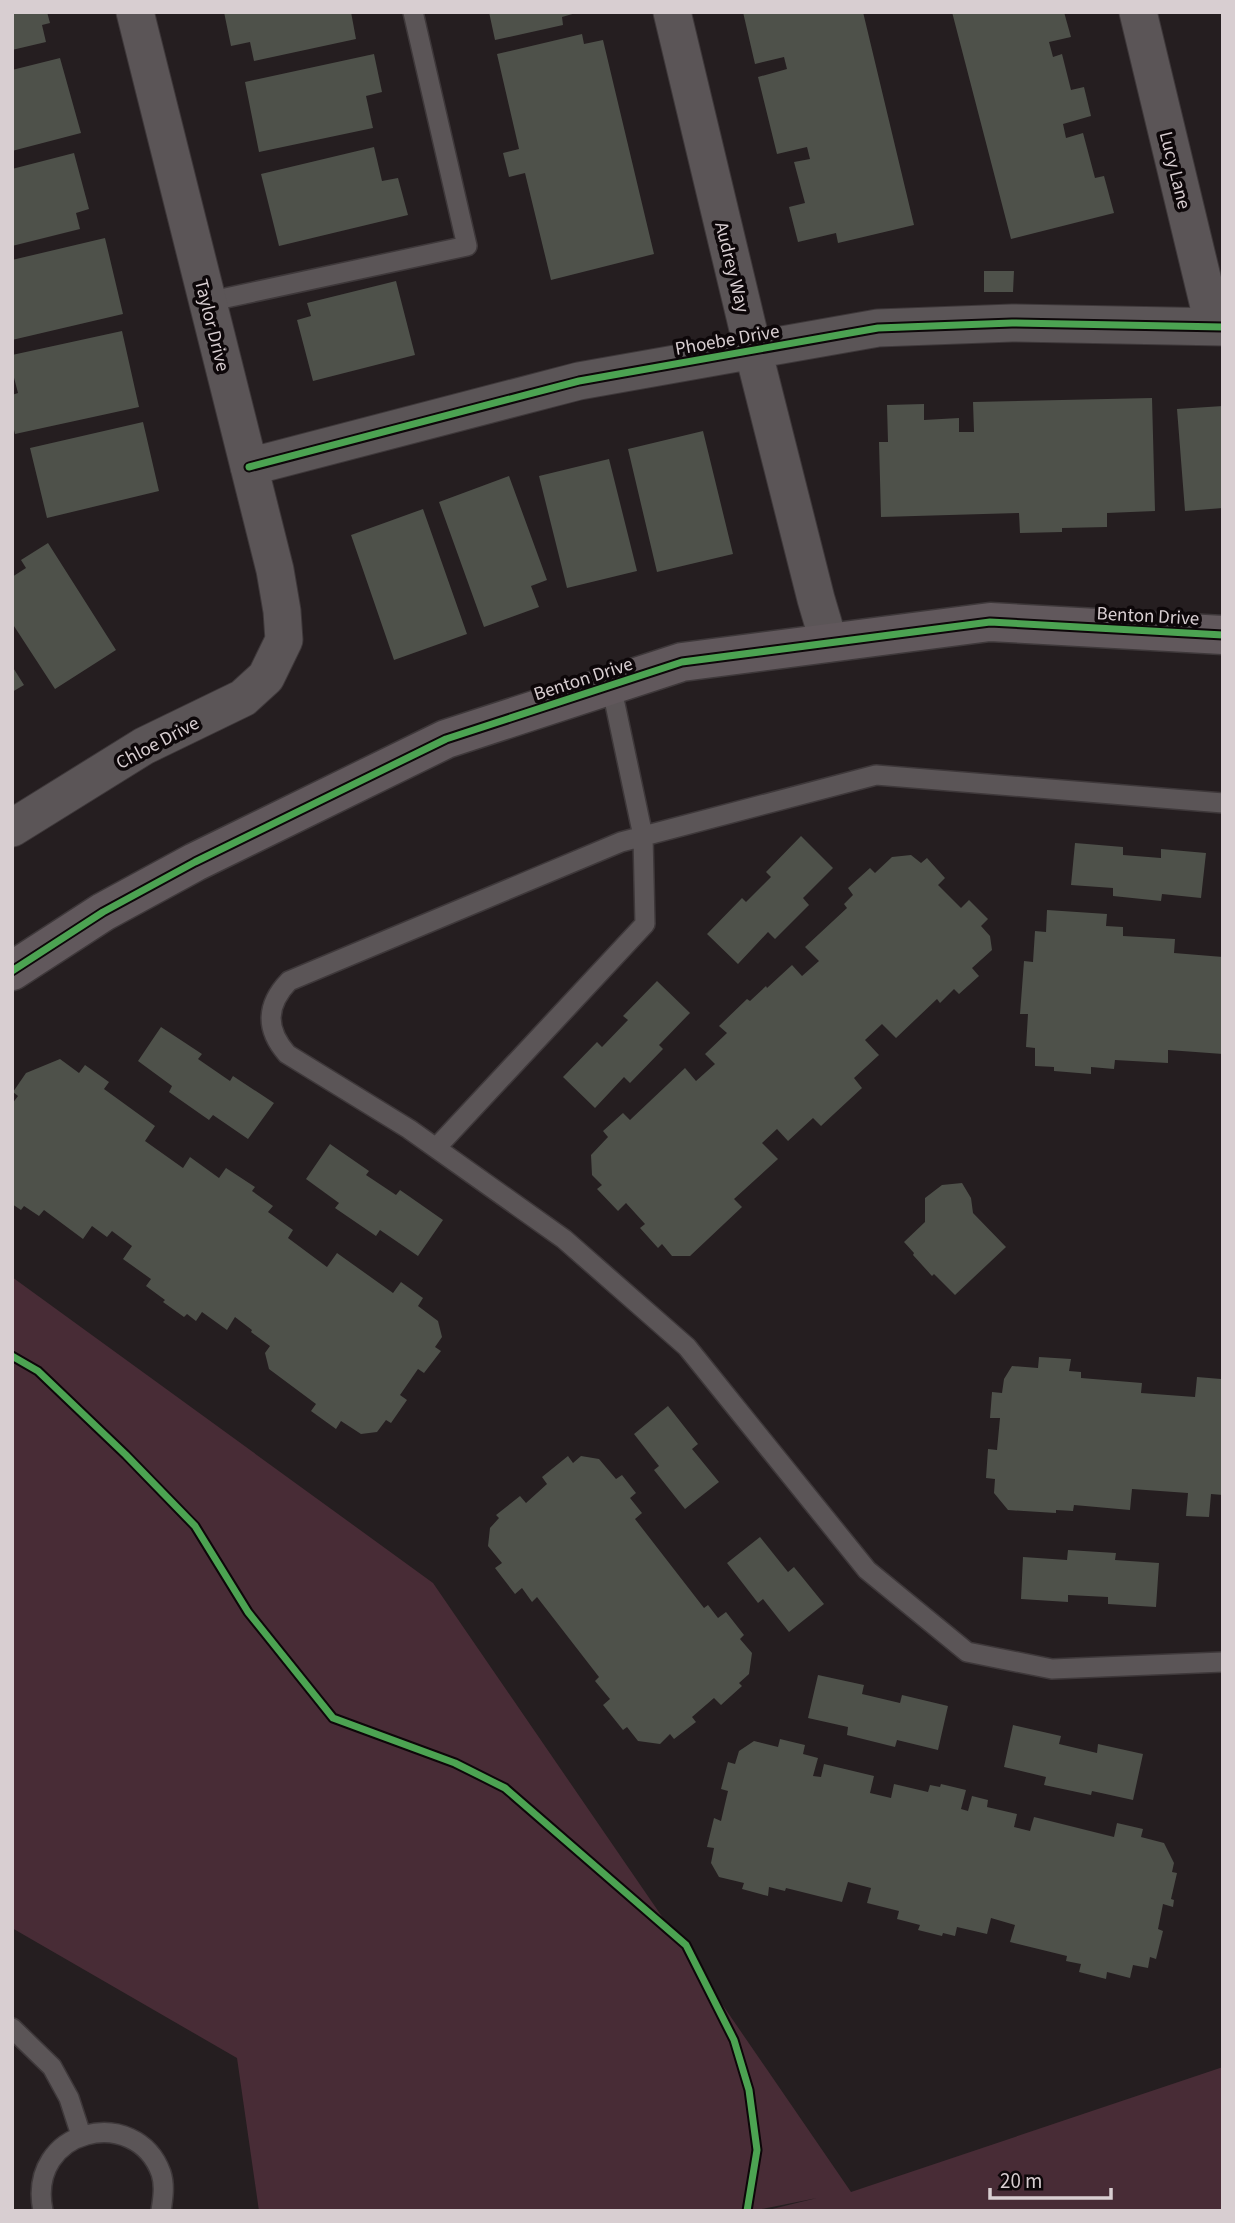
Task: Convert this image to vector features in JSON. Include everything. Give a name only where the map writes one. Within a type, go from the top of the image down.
[{"type":"street","name":"Taylor Drive","points":[[135,12],[275,570],[284,640]]},
{"type":"street","name":"Audrey Way","points":[[671,12],[753,350],[829,643]]},
{"type":"street","name":"Lucy Lane","points":[[1138,12],[1219,327]]},
{"type":"street","name":"Phoebe Drive","points":[[248,467],[579,381],[878,328],[1012,323],[1219,327]]},
{"type":"street","name":"Benton Drive","points":[[12,971],[103,912],[195,862],[446,739],[682,662],[990,622],[1223,635]]},
{"type":"street","name":"Chloe Drive","points":[[12,828],[144,746],[243,698],[266,677],[284,640]]},
{"type":"lane","points":[[207,302],[467,246],[413,12]]},
{"type":"lane","points":[[436,1148],[645,924],[643,836],[611,685]]},
{"type":"lane","points":[[1223,803],[876,775],[621,842],[289,981],[273,1003],[271,1016],[272,1031],[286,1054],[409,1129],[564,1239],[687,1347],[867,1570],[967,1652],[1052,1669],[1223,1662]]},
{"type":"lane","points":[[12,2028],[52,2067],[69,2098],[81,2135]]},
{"type":"lane","points":[[43,2211],[41,2185],[47,2164],[62,2146],[81,2135],[111,2132],[131,2139],[150,2154],[160,2173],[164,2192],[161,2211]]},
{"type":"shaded area","points":[[12,1277],[433,1583],[851,2192],[1223,2067],[1223,2211],[764,2211],[817,2198],[752,2211],[259,2211],[237,2058],[12,1928]]},
{"type":"building","points":[[12,12],[47,12],[50,23],[42,25],[46,42],[12,50]]},
{"type":"building","points":[[224,12],[351,12],[356,39],[254,61],[250,42],[231,46]]},
{"type":"building","points":[[489,12],[576,13],[562,17],[563,25],[495,40]]},
{"type":"building","points":[[743,12],[863,12],[914,225],[838,243],[836,233],[798,242],[789,207],[805,203],[794,162],[810,159],[807,147],[777,154],[758,77],[787,69],[784,57],[755,64]]},
{"type":"building","points":[[952,12],[1064,12],[1071,37],[1049,42],[1053,57],[1062,54],[1071,90],[1084,87],[1091,116],[1063,124],[1066,138],[1083,133],[1095,178],[1104,176],[1114,213],[1011,239]]},
{"type":"building","points":[[582,34],[584,44],[603,40],[654,254],[551,280],[525,173],[509,177],[503,153],[519,149],[497,54]]},
{"type":"building","points":[[374,54],[382,92],[366,96],[373,128],[259,152],[245,82]]},
{"type":"building","points":[[60,58],[81,133],[12,151],[12,70]]},
{"type":"building","points":[[374,147],[382,181],[398,178],[408,215],[279,246],[261,174]]},
{"type":"building","points":[[74,153],[89,209],[76,213],[80,229],[12,246],[12,169]]},
{"type":"building","points":[[105,238],[123,314],[12,340],[12,260]]},
{"type":"building","points":[[984,271],[1014,271],[1013,292],[984,292]]},
{"type":"building","points":[[396,281],[415,355],[313,381],[297,320],[311,316],[307,303]]},
{"type":"building","points":[[122,331],[139,407],[15,434],[12,395],[18,393],[12,370],[12,355]]},
{"type":"building","points":[[1152,398],[1155,511],[1107,513],[1107,527],[1020,533],[1019,513],[881,517],[879,442],[888,442],[887,405],[924,404],[924,420],[959,418],[959,432],[974,432],[973,402]]},
{"type":"building","points":[[1223,406],[1223,508],[1185,511],[1177,409]]},
{"type":"building","points":[[143,422],[159,491],[47,518],[30,448]]},
{"type":"building","points":[[703,431],[733,554],[657,572],[628,449]]},
{"type":"building","points":[[609,459],[637,571],[567,588],[539,476]]},
{"type":"building","points":[[509,476],[547,580],[531,586],[539,607],[484,627],[439,502]]},
{"type":"building","points":[[423,509],[467,634],[394,660],[351,535]]},
{"type":"building","points":[[48,543],[116,650],[55,689],[12,623],[12,577],[26,568],[21,560]]},
{"type":"building","points":[[12,666],[24,685],[12,692]]},
{"type":"building","points":[[801,836],[833,868],[803,898],[809,905],[775,939],[768,932],[738,964],[707,934],[742,898],[746,902],[771,877],[766,872]]},
{"type":"building","points":[[1075,843],[1123,847],[1123,855],[1161,858],[1161,849],[1206,853],[1201,898],[1162,894],[1161,901],[1113,896],[1113,888],[1071,885]]},
{"type":"building","points":[[911,855],[921,863],[927,858],[945,878],[938,885],[961,908],[969,900],[988,919],[981,926],[990,936],[992,950],[972,968],[979,976],[959,994],[954,989],[940,1003],[937,999],[896,1038],[882,1024],[865,1040],[879,1055],[854,1078],[862,1088],[821,1126],[813,1118],[788,1141],[777,1129],[762,1143],[778,1159],[734,1199],[742,1207],[690,1256],[672,1256],[662,1244],[658,1248],[640,1228],[645,1224],[626,1203],[618,1211],[597,1189],[602,1185],[592,1175],[591,1155],[608,1137],[603,1131],[623,1113],[630,1120],[685,1068],[696,1081],[715,1064],[705,1054],[727,1033],[719,1026],[747,999],[750,1001],[792,965],[802,976],[819,961],[805,947],[847,908],[844,904],[853,895],[848,888],[870,868],[875,873],[892,857]]},
{"type":"building","points":[[1047,910],[1107,914],[1106,926],[1123,927],[1123,936],[1175,939],[1174,953],[1223,957],[1223,1054],[1168,1050],[1168,1063],[1115,1060],[1114,1069],[1091,1067],[1091,1074],[1054,1071],[1054,1067],[1035,1066],[1035,1048],[1026,1047],[1028,1014],[1020,1014],[1024,961],[1033,962],[1035,931],[1046,932]]},
{"type":"building","points":[[657,981],[690,1013],[659,1045],[663,1049],[630,1083],[624,1077],[595,1108],[563,1077],[597,1042],[602,1047],[628,1020],[623,1016]]},
{"type":"building","points":[[161,1027],[202,1054],[198,1059],[230,1081],[233,1076],[274,1103],[248,1139],[213,1115],[209,1120],[169,1092],[172,1086],[138,1061]]},
{"type":"building","points":[[60,1059],[79,1073],[85,1065],[109,1082],[104,1089],[155,1126],[145,1141],[183,1168],[190,1157],[219,1178],[226,1168],[255,1187],[252,1191],[273,1206],[268,1212],[293,1230],[288,1238],[327,1267],[337,1253],[393,1293],[401,1282],[423,1298],[418,1306],[438,1321],[442,1337],[435,1347],[441,1351],[424,1373],[418,1369],[400,1395],[407,1400],[391,1423],[386,1420],[377,1432],[361,1434],[341,1421],[336,1429],[311,1411],[316,1404],[269,1369],[265,1353],[270,1346],[235,1317],[227,1330],[202,1312],[196,1321],[187,1314],[184,1317],[163,1302],[165,1300],[146,1286],[151,1279],[123,1259],[132,1246],[112,1231],[107,1237],[92,1226],[83,1239],[44,1210],[39,1216],[24,1206],[21,1210],[12,1204],[12,1104],[18,1096],[13,1092],[26,1073]]},
{"type":"building","points":[[330,1144],[369,1171],[366,1175],[396,1195],[400,1190],[443,1220],[418,1256],[380,1230],[376,1236],[335,1208],[339,1203],[306,1179]]},
{"type":"building","points":[[962,1183],[971,1198],[973,1213],[1006,1247],[955,1295],[934,1274],[932,1276],[904,1242],[925,1222],[925,1198],[942,1185]]},
{"type":"building","points":[[1039,1357],[1071,1359],[1069,1371],[1081,1372],[1081,1378],[1142,1383],[1141,1393],[1195,1397],[1197,1377],[1221,1379],[1223,1495],[1211,1494],[1209,1517],[1186,1516],[1188,1493],[1132,1489],[1130,1510],[1074,1505],[1073,1511],[1056,1510],[1056,1513],[1008,1510],[994,1493],[995,1479],[986,1478],[988,1449],[997,1450],[1000,1418],[990,1418],[992,1392],[1002,1393],[1004,1379],[1012,1366],[1038,1368]]},
{"type":"building","points":[[668,1406],[698,1444],[692,1449],[719,1482],[685,1509],[654,1470],[659,1466],[634,1434]]},
{"type":"building","points":[[568,1456],[573,1463],[581,1456],[599,1459],[616,1479],[622,1475],[636,1493],[630,1498],[642,1513],[635,1519],[704,1608],[708,1605],[718,1618],[726,1612],[744,1635],[740,1639],[752,1653],[749,1674],[739,1683],[742,1686],[721,1705],[714,1698],[692,1717],[696,1722],[674,1739],[670,1734],[660,1744],[638,1741],[627,1727],[623,1730],[603,1705],[610,1699],[595,1681],[599,1677],[537,1597],[532,1602],[522,1588],[515,1594],[495,1568],[502,1563],[488,1546],[490,1528],[499,1518],[496,1515],[520,1496],[526,1503],[547,1484],[542,1477]]},
{"type":"building","points":[[760,1537],[788,1572],[794,1567],[824,1604],[789,1632],[763,1599],[758,1603],[727,1563]]},
{"type":"building","points":[[1068,1550],[1116,1553],[1115,1560],[1159,1563],[1156,1607],[1108,1604],[1108,1597],[1068,1595],[1068,1602],[1021,1599],[1023,1557],[1067,1560]]},
{"type":"building","points":[[818,1675],[864,1685],[862,1694],[900,1703],[902,1695],[948,1706],[938,1750],[897,1740],[895,1747],[847,1735],[848,1727],[808,1718]]},
{"type":"building","points":[[1013,1725],[1061,1736],[1059,1744],[1097,1753],[1098,1744],[1143,1754],[1133,1800],[1044,1785],[1046,1777],[1004,1767]]},
{"type":"building","points":[[780,1739],[805,1745],[803,1754],[818,1758],[813,1776],[821,1777],[824,1764],[874,1776],[870,1793],[891,1798],[894,1784],[928,1792],[930,1785],[940,1787],[941,1784],[966,1790],[961,1809],[968,1811],[972,1796],[988,1800],[987,1807],[1017,1814],[1014,1827],[1030,1831],[1034,1817],[1114,1837],[1117,1823],[1143,1829],[1141,1837],[1164,1843],[1174,1863],[1172,1872],[1177,1873],[1171,1899],[1174,1900],[1173,1907],[1163,1904],[1158,1929],[1163,1931],[1156,1959],[1150,1957],[1148,1968],[1133,1965],[1130,1978],[1107,1972],[1106,1979],[1079,1972],[1081,1964],[1066,1961],[1067,1956],[1010,1942],[1015,1925],[991,1918],[987,1934],[957,1927],[955,1936],[943,1933],[942,1936],[918,1930],[920,1925],[897,1919],[899,1911],[867,1903],[871,1888],[848,1882],[842,1902],[786,1888],[785,1891],[769,1887],[768,1896],[742,1889],[744,1883],[719,1877],[711,1863],[714,1848],[707,1847],[714,1818],[721,1821],[728,1791],[721,1789],[728,1762],[735,1764],[739,1751],[754,1741],[778,1747]]},
{"type":"cycle path","points":[[249,467],[579,381],[878,328],[1012,323],[1223,327]]},
{"type":"cycle path","points":[[12,971],[103,912],[195,862],[446,739],[682,662],[990,622],[1223,635]]},
{"type":"cycle path","points":[[12,1356],[38,1371],[195,1526],[248,1612],[333,1718],[455,1763],[505,1788],[686,1945],[734,2040],[749,2090],[757,2150],[747,2211]]}]
